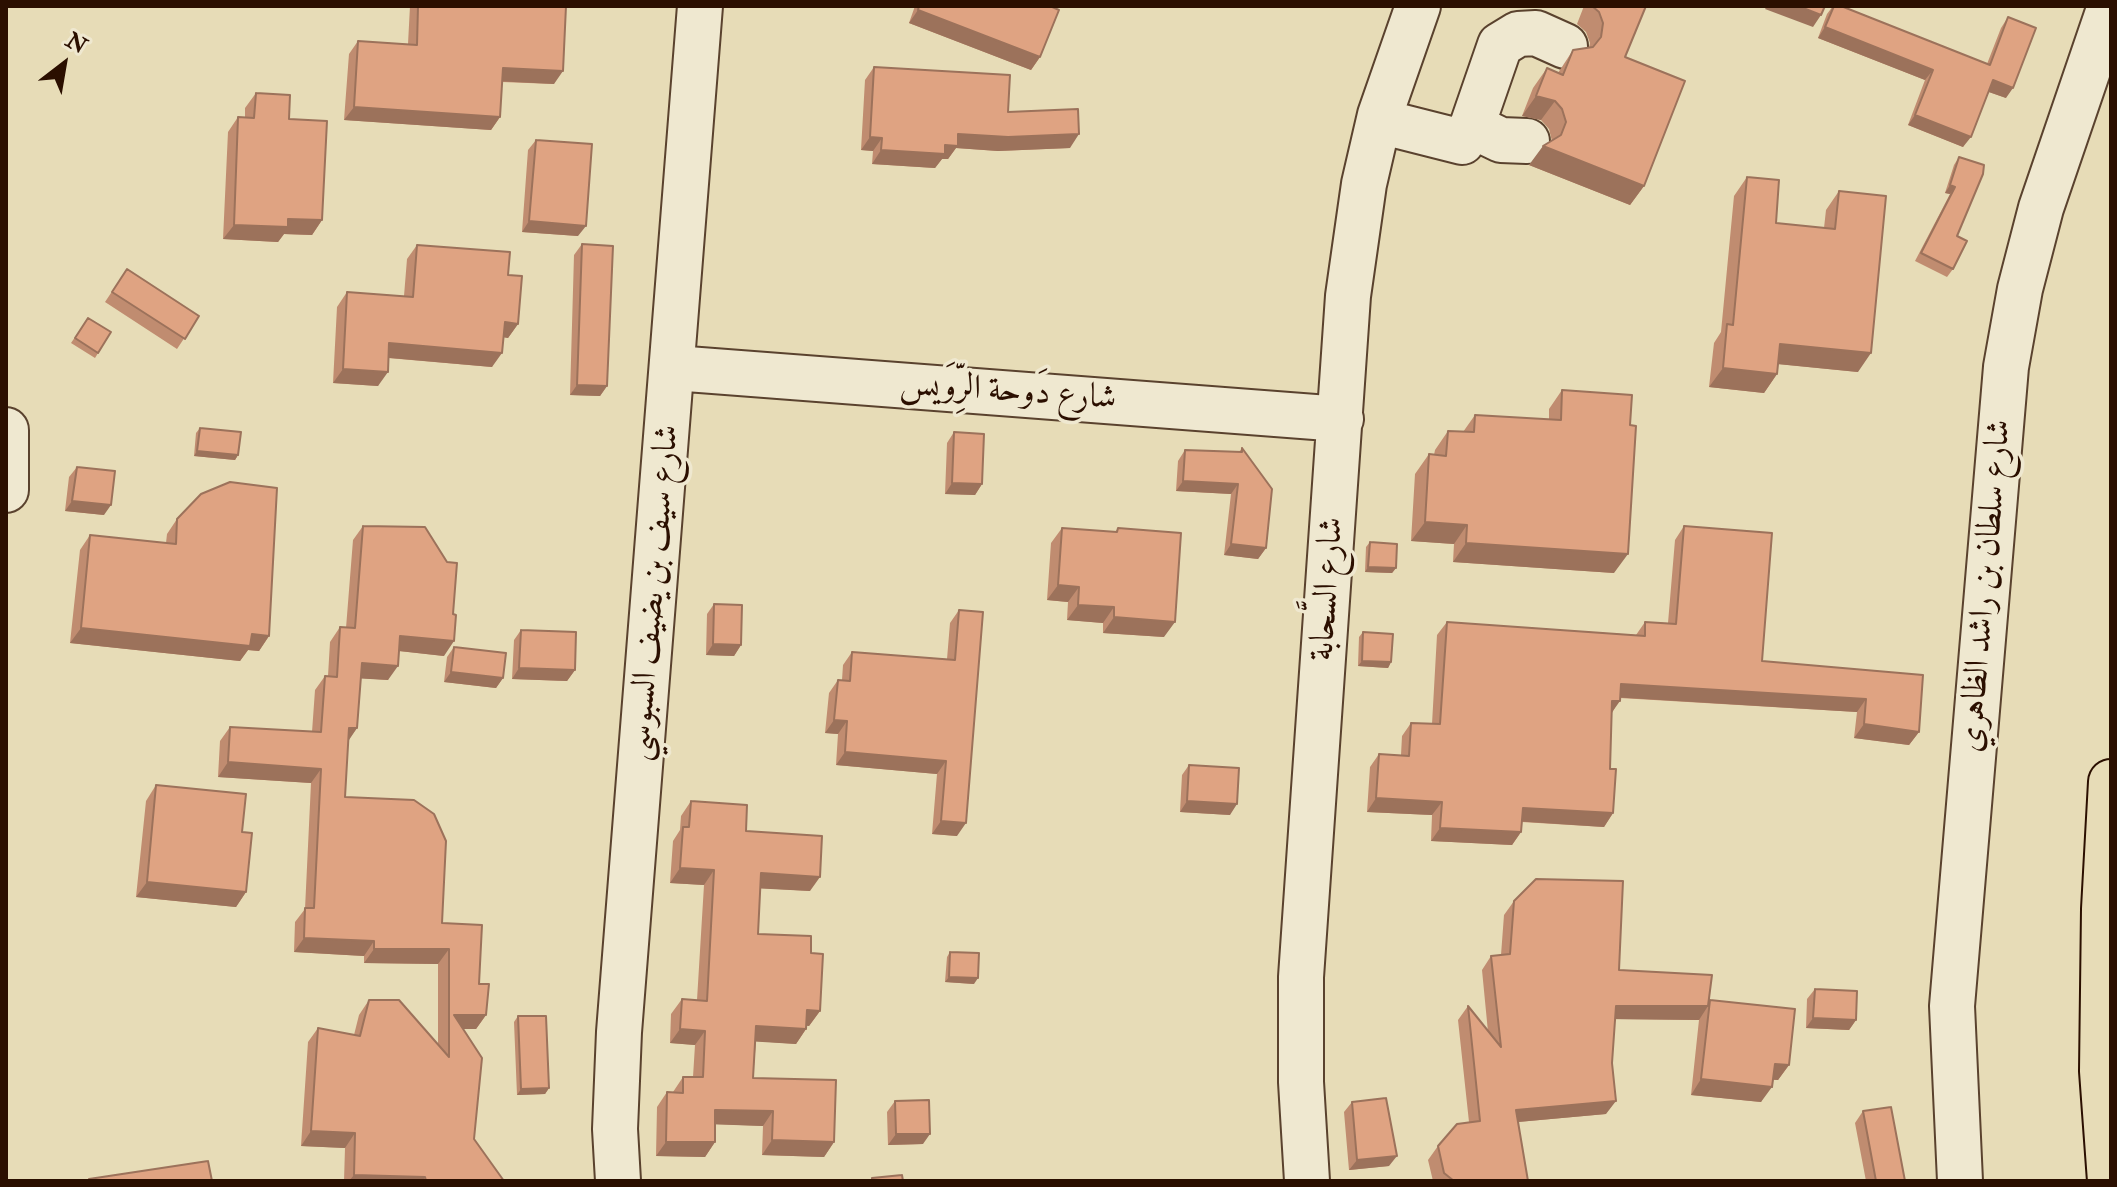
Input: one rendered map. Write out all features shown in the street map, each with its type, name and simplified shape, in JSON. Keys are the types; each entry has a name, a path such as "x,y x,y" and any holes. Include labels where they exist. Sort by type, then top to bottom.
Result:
{"main road":[{"path":"2110,1181 2102,1071 2104,909 2111,782"}],"street":[{"name":"شارع سيف بن يضيف السبوسي","path":"618,1181 615,1129 619,1032 674,368 700,6"},
{"name":"شارع السَّحابة","path":"1307,1181 1301,1082 1301,977 1355,236 1379,121 1418,6"},
{"name":"شارع سلطان بن راشد الظاهري","path":"1960,1181 1952,1006 2006,367 2020,289 2041,208 2110,6"},
{"path":"1379,121 1462,142 1472,126 1500,45 1518,34 1536,33 1565,46"},
{"path":"1472,126 1501,140 1527,141"},
{"name":"شارع دَوحة الرِّوَيس","path":"674,368 1341,419"},
{"path":"6,430 6,490"}],"building":[{"path":"418,6 566,6 563,71 503,68 500,117 354,107 358,41 417,45"},
{"path":"919,6 1050,6 1059,10 1040,57 918,10"},
{"path":"1592,6 1646,6 1625,57 1685,81 1644,186 1543,146 1561,135 1566,122 1562,109 1555,101 1536,96 1547,68 1563,75 1573,50 1593,47 1601,37 1603,23 1599,12"},
{"path":"1798,6 1825,6 1821,15"},
{"path":"1834,6 1841,6 1990,65 2008,17 2036,28 2013,88 1993,80 1971,137 1915,115 1933,70 1825,27"},
{"path":"874,67 1010,75 1008,112 1078,109 1079,134 1008,137 958,134 958,146 945,145 945,154 881,150 882,138 870,137"},
{"path":"256,93 290,95 289,119 327,121 322,220 288,219 288,227 234,225 238,117 254,118"},
{"path":"536,140 592,144 586,226 529,221"},
{"path":"1959,157 1984,165 1957,236 1967,241 1953,269 1921,253 1955,187 1950,185"},
{"path":"1747,177 1779,180 1776,223 1835,229 1839,191 1886,196 1871,353 1780,344 1777,374 1723,368 1727,324 1733,325"},
{"path":"582,244 613,246 607,386 577,385"},
{"path":"417,245 510,252 508,275 522,276 518,324 505,322 502,353 389,343 388,372 343,369 347,292 413,297"},
{"path":"127,269 199,316 185,339 112,292"},
{"path":"88,318 111,332 98,353 75,338"},
{"path":"1562,390 1632,395 1630,425 1636,426 1628,554 1466,543 1467,525 1425,522 1429,454 1446,456 1448,431 1474,432 1475,415 1561,420"},
{"path":"200,428 241,432 238,455 197,451"},
{"path":"954,432 984,434 982,484 952,483"},
{"path":"1242,448 1272,489 1266,548 1231,544 1238,484 1183,481 1185,450 1242,452"},
{"path":"77,467 115,471 111,505 72,501"},
{"path":"230,482 277,488 269,636 252,634 250,646 81,628 90,535 176,544 177,519 201,494"},
{"path":"363,526 425,527 447,562 457,563 454,641 400,636 398,666 362,663 357,728 349,728 345,797 414,800 434,814 446,841 442,923 482,925 479,984 489,984 486,1015 454,1015 482,1058 474,1139 504,1181 426,1181 425,1177 354,1175 355,1133 311,1131 318,1028 360,1036 369,1000 399,1000 449,1057 449,949 374,949 374,941 304,938 305,908 314,908 321,769 228,762 230,727 321,732 325,676 337,677 340,627 355,628"},
{"path":"1684,526 1772,533 1762,661 1923,675 1919,732 1864,724 1866,699 1621,684 1620,701 1612,701 1610,769 1616,769 1613,813 1523,808 1521,832 1440,828 1442,802 1376,798 1379,754 1409,756 1411,723 1440,724 1447,622 1645,636 1645,622 1676,624"},
{"path":"1062,528 1181,533 1175,622 1114,617 1114,607 1078,605 1079,587 1058,585"},
{"path":"1370,542 1397,544 1396,568 1368,567"},
{"path":"714,604 742,605 741,645 713,644"},
{"path":"959,610 983,612 966,823 941,821 946,761 845,752 847,721 834,720 838,680 850,681 852,652 955,660"},
{"path":"521,630 576,632 575,670 519,668"},
{"path":"1363,632 1393,634 1391,662 1362,661"},
{"path":"454,647 506,653 503,678 451,672"},
{"path":"1189,765 1239,768 1237,804 1187,801"},
{"path":"156,785 246,794 242,832 252,833 246,892 147,882"},
{"path":"691,801 747,805 746,831 822,836 820,877 761,873 758,934 811,936 811,953 823,954 820,1011 807,1010 806,1029 756,1026 753,1078 836,1080 834,1142 772,1140 773,1111 715,1110 715,1142 666,1142 667,1092 683,1093 683,1077 703,1077 705,1031 680,1029 682,999 707,1001 714,870 680,868 683,827 689,827"},
{"path":"1536,879 1623,881 1619,970 1712,975 1708,1006 1616,1006 1612,1063 1616,1101 1516,1110 1528,1181 1454,1181 1444,1173 1438,1146 1457,1124 1480,1121 1468,1006 1501,1047 1491,956 1510,954 1514,901"},
{"path":"950,952 979,953 978,978 949,977"},
{"path":"1815,989 1857,991 1856,1020 1813,1018"},
{"path":"1710,1000 1795,1009 1789,1065 1775,1064 1772,1087 1701,1079"},
{"path":"518,1016 546,1016 549,1088 521,1089"},
{"path":"1386,1098 1397,1156 1357,1160 1352,1102"},
{"path":"929,1100 930,1134 896,1134 895,1101"},
{"path":"1891,1107 1905,1181 1876,1181 1863,1111"},
{"path":"208,1161 212,1181 89,1181 89,1179"},
{"path":"902,1175 903,1181 872,1181 872,1178"}]}
